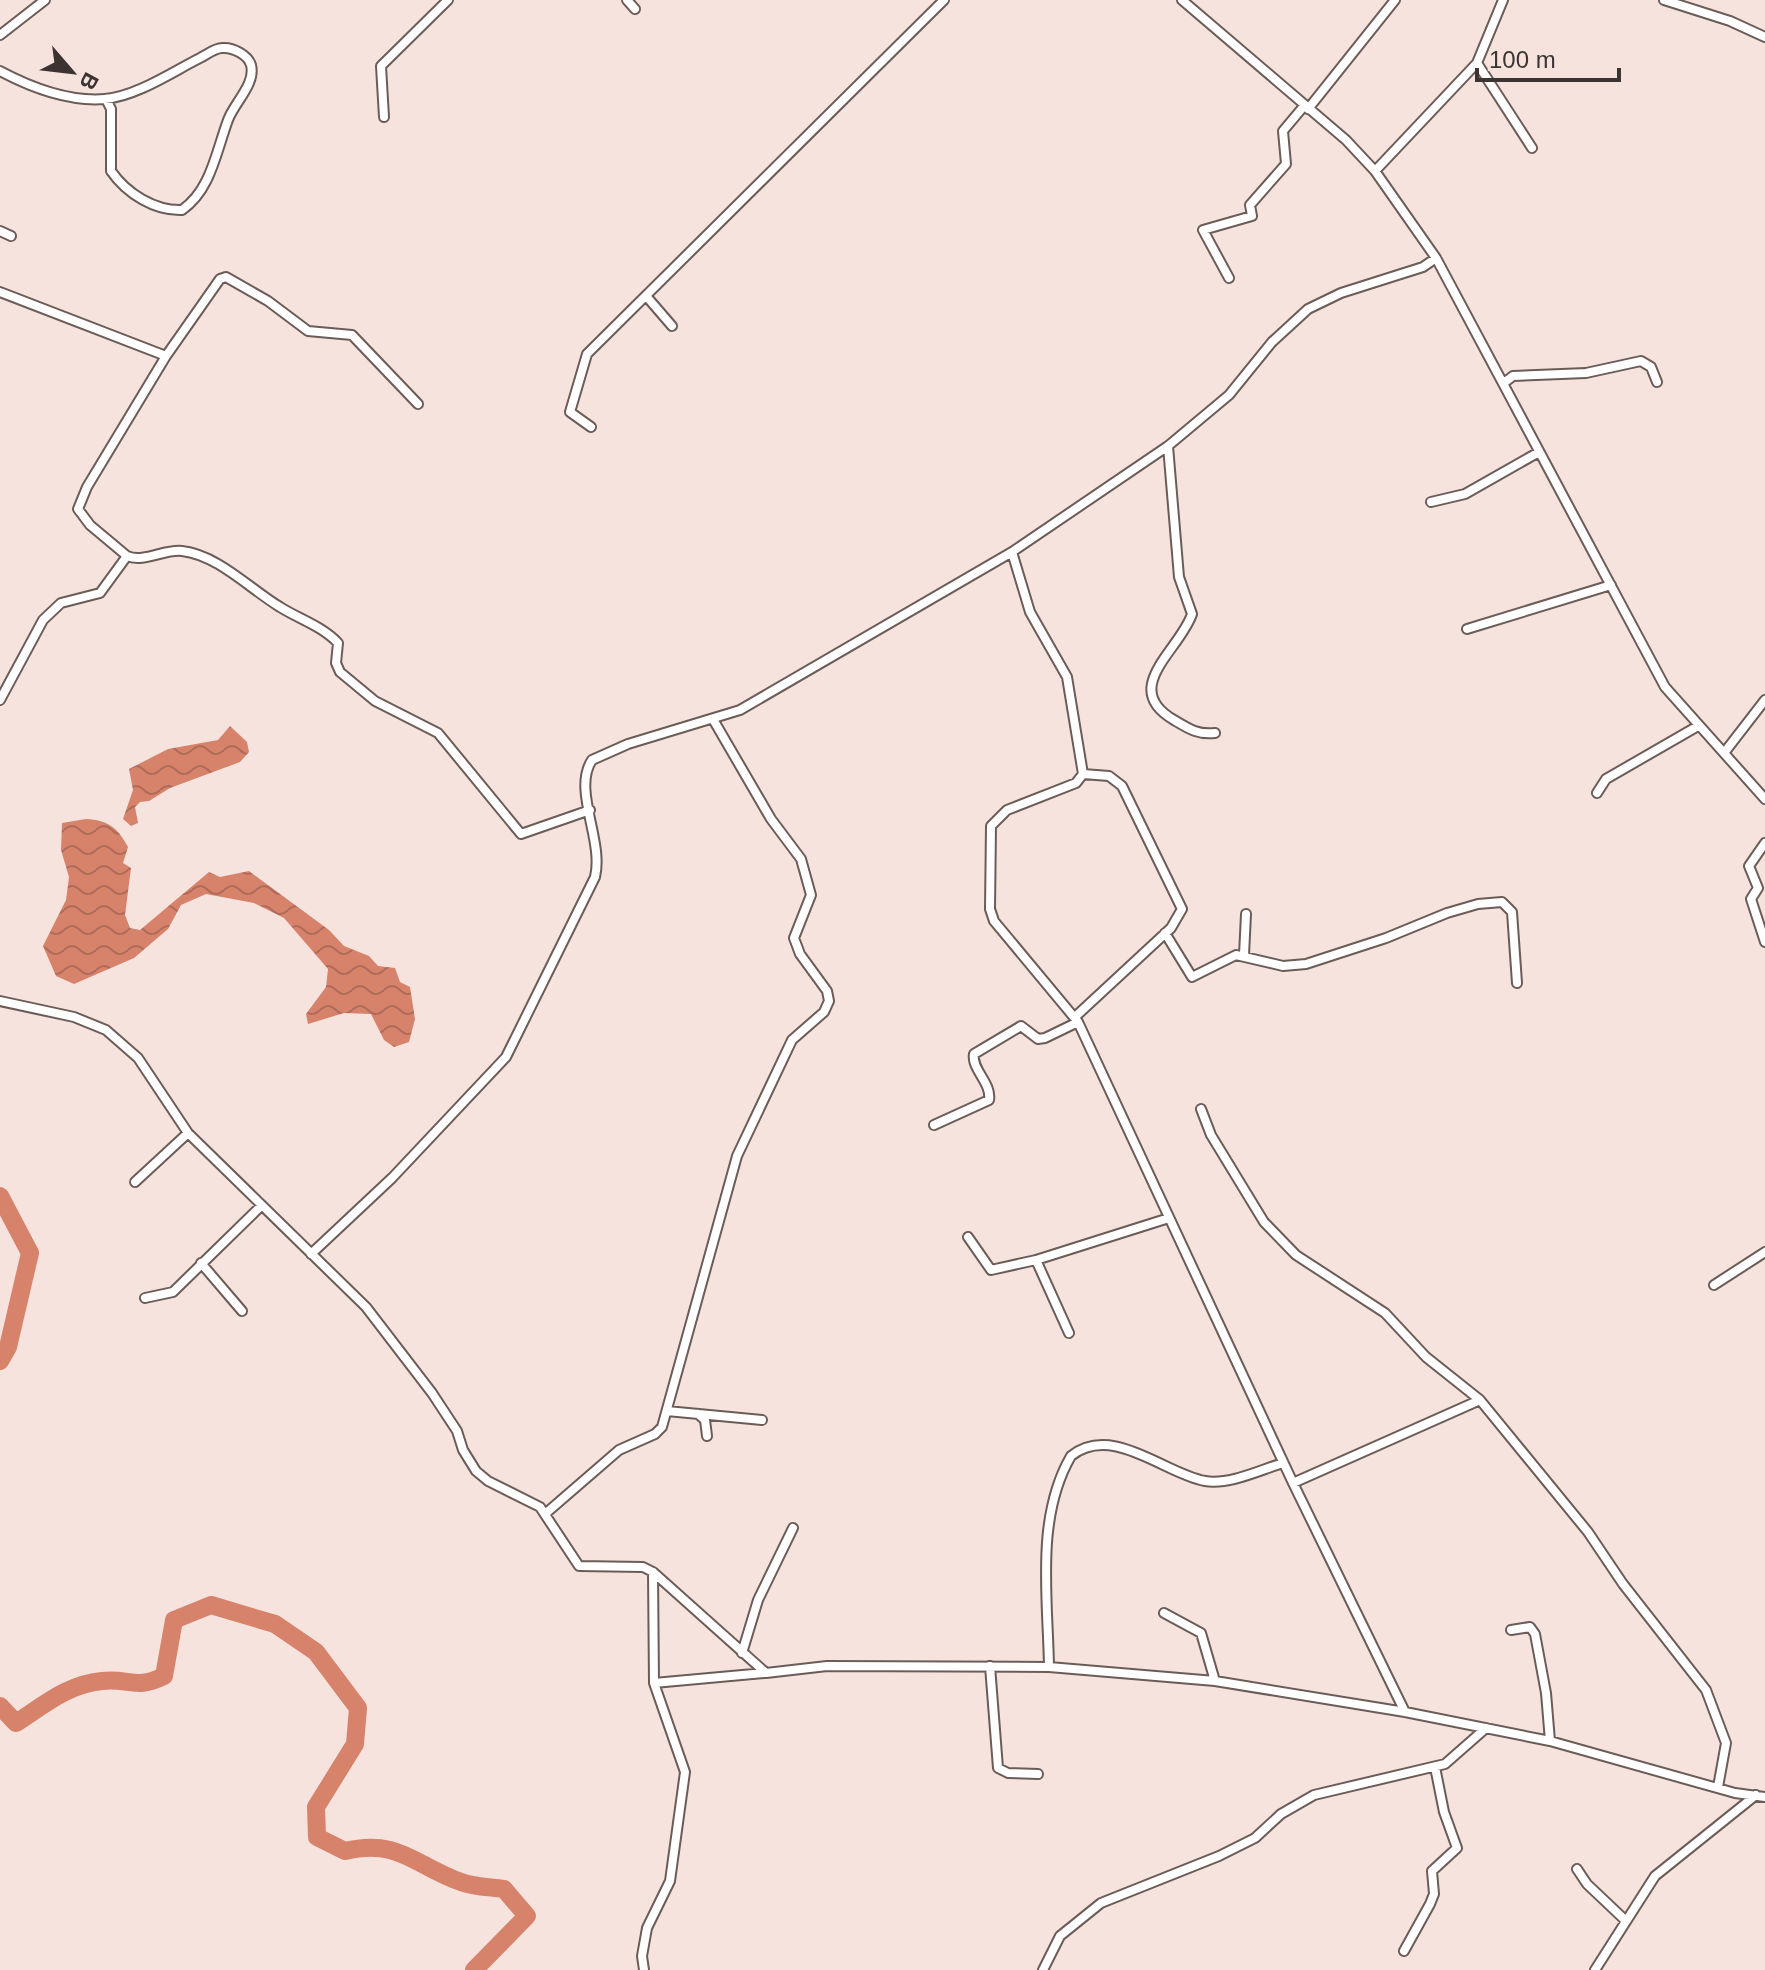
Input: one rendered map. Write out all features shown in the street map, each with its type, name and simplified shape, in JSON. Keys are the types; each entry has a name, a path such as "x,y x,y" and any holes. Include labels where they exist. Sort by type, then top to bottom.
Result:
{"street":[{"path":"0,35 45,0"},
{"path":"384,117 381,66 448,0"},
{"path":"627,0 635,9"},
{"path":"591,427 570,412 587,354 944,0"},
{"path":"1182,0 1346,140 1375,171 1436,258 1505,382 1539,452 1665,687 1765,799"},
{"path":"1229,278 1203,230 1252,216 1250,205 1286,164 1283,131 1395,0"},
{"path":"1375,171 1477,63 1488,43 1503,0"},
{"path":"1664,0 1692,4 1765,37"},
{"path":"0,71 28,86 63,96 106,99 145,85 221,48 237,50 249,59 252,69 250,83 231,112 201,193 182,210 160,208 131,191 111,171 111,109 106,99"},
{"path":"1477,63 1532,148"},
{"path":"0,231 11,236"},
{"path":"311,1254 392,1178 511,1049 595,877 598,855 584,779 592,760 628,744 714,721 740,710 1012,552 1168,446 1229,395 1272,342 1308,309 1341,293 1423,267 1436,258"},
{"path":"418,404 352,335 308,331 268,301 226,277 220,279 166,356 87,487 78,509 90,525 127,556 140,558 166,551 191,553 326,632 338,643 336,663 340,672 375,701 438,733 521,834 590,810"},
{"path":"0,292 166,356"},
{"path":"647,297 672,326"},
{"path":"1505,382 1513,376 1586,373 1641,361 1651,367 1657,382"},
{"path":"1168,446 1179,577 1192,614 1154,675 1154,701 1159,711 1197,733 1215,733"},
{"path":"1431,502 1465,494 1539,452"},
{"path":"1012,552 1030,612 1067,677 1083,774 1076,783 1007,810 991,826 994,921 1076,1020 1283,1463 1405,1712"},
{"path":"0,700 43,620 61,603 100,593 127,556"},
{"path":"1467,629 1611,585"},
{"path":"1724,753 1765,700"},
{"path":"545,1514 619,1450 660,1431 737,1156 792,1040 824,1012 829,1001 827,991 800,954 794,938 811,895 801,859 771,819 714,721"},
{"path":"1597,793 1606,779 1698,726"},
{"path":"934,1125 987,1102 992,1096 973,1061 974,1054 1021,1026 1038,1039 1076,1020 1181,915 1182,905 1126,793 1109,776 1083,774"},
{"path":"1765,843 1749,866 1758,888 1751,899 1765,942"},
{"path":"1165,933 1192,977 1227,959 1244,955 1283,966 1306,964 1386,938 1447,913 1496,902 1506,904 1512,912 1517,983"},
{"path":"1244,955 1247,949 1243,926 1246,914"},
{"path":"0,1001 74,1017 106,1030 138,1058 188,1133 366,1307 457,1431 463,1450 476,1471 540,1507 579,1566 643,1567 653,1572 766,1673"},
{"path":"1201,1109 1211,1135 1264,1222 1296,1255 1385,1313 1426,1357 1480,1400 1588,1532 1623,1584 1706,1690 1726,1743 1718,1787"},
{"path":"135,1182 188,1133"},
{"path":"145,1298 173,1292 261,1206"},
{"path":"968,1237 991,1270 1036,1260 1169,1218"},
{"path":"1714,1285 1765,1252"},
{"path":"1036,1260 1069,1333"},
{"path":"201,1263 242,1311"},
{"path":"1293,1483 1480,1400"},
{"path":"667,1411 762,1420"},
{"path":"698,1414 705,1420 707,1436"},
{"path":"1049,1667 1047,1535 1054,1499 1071,1456 1090,1447 1136,1451 1208,1482 1283,1463"},
{"path":"742,1653 758,1600 793,1528"},
{"path":"644,1970 642,1956 647,1928 670,1881 685,1772 654,1683 653,1572"},
{"path":"1164,1613 1201,1633 1215,1681"},
{"path":"1511,1630 1530,1627 1535,1634 1546,1693 1550,1741"},
{"path":"654,1683 827,1666 1049,1667 1215,1681 1405,1712 1550,1741 1760,1796"},
{"path":"990,1666 998,1768 1008,1773 1038,1774"},
{"path":"1043,1970 1060,1936 1101,1903 1243,1844 1281,1814 1314,1795 1445,1764 1486,1728"},
{"path":"1404,1951 1434,1894 1432,1871 1457,1848 1444,1812 1435,1767"},
{"path":"1595,1970 1655,1876 1760,1796"},
{"path":"1577,1869 1587,1884 1625,1920"}],"water":[{"path":"230,726 247,742 249,752 240,762 170,788 149,801 140,802 135,807 138,823 131,826 123,819 133,790 129,769 168,749 218,740"},
{"path":"86,819 112,826 128,847 123,863 131,868 125,915 130,928 140,930 209,872 220,877 249,871 329,930 344,946 369,956 378,966 395,968 400,982 410,987 415,1019 409,1042 394,1047 384,1040 371,1014 344,1013 308,1024 306,1014 326,987 328,969 284,918 254,903 206,894 181,905 168,929 134,958 74,984 56,976 43,946 66,900 69,877 61,850 62,823"}],"waterway":[{"path":"0,1196 30,1253 8,1347 0,1361"},
{"path":"0,1706 16,1723 78,1686 112,1680 139,1683 164,1676 174,1620 211,1605 275,1624 316,1652 358,1708 355,1744 316,1807 317,1837 345,1851 364,1848 393,1851 461,1882 504,1889 527,1916 474,1970"}]}
